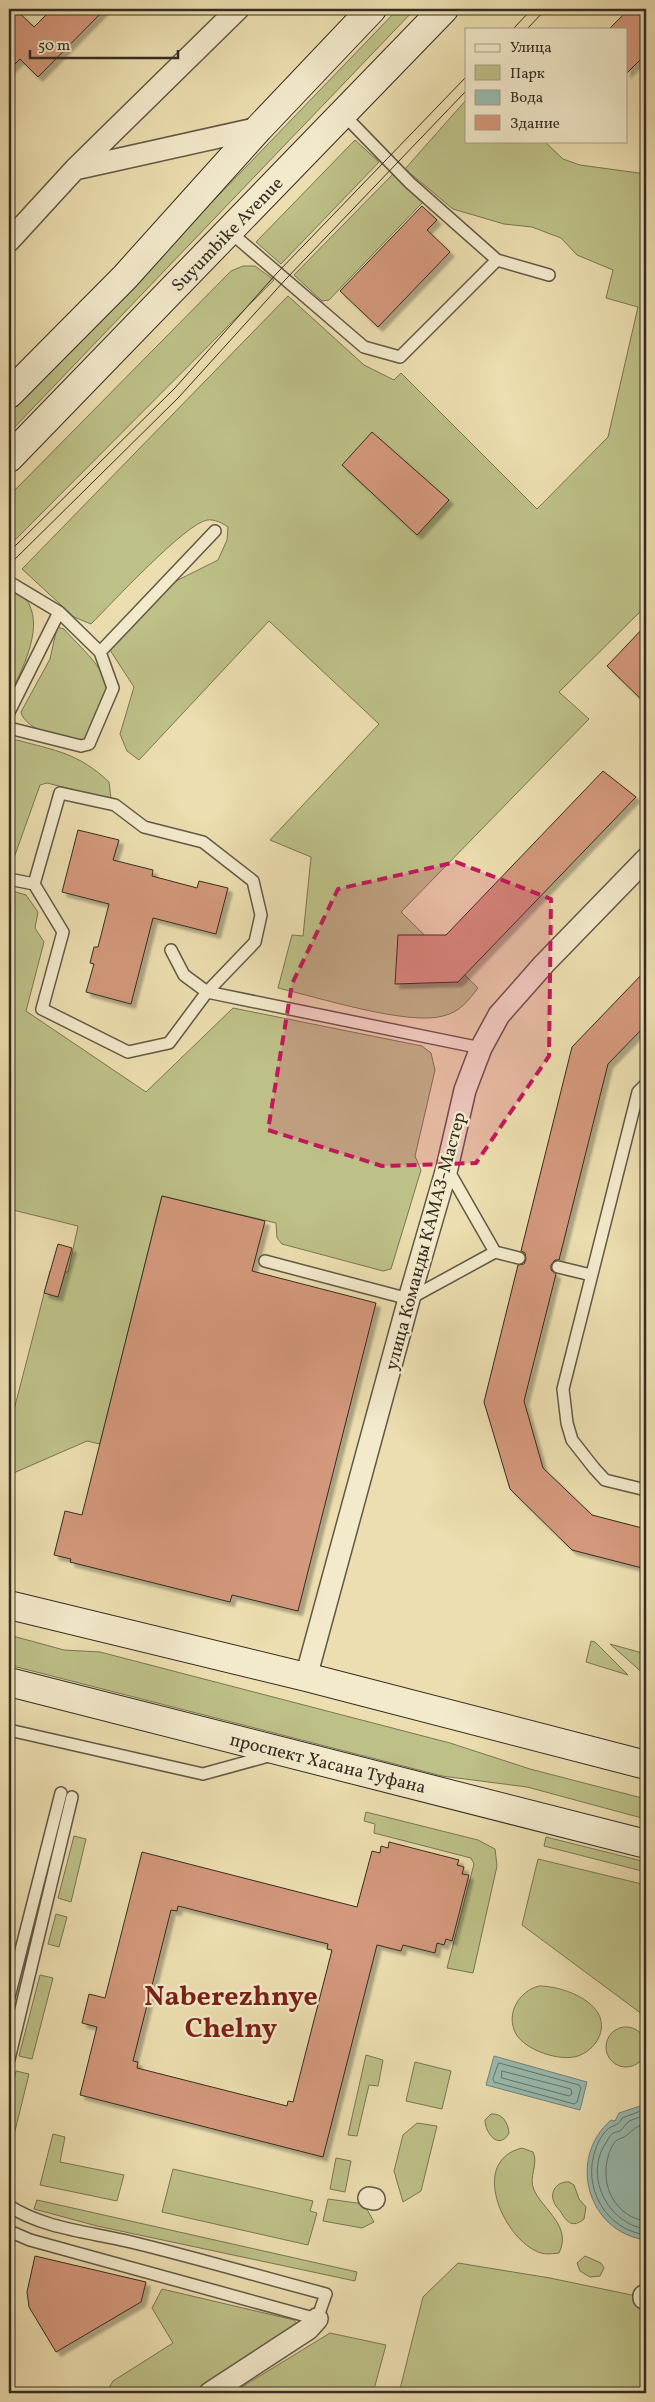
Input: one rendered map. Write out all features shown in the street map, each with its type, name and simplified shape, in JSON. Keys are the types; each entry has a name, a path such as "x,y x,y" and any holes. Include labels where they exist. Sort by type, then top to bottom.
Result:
{"main road":[{"path":"9,394 126,277 355,19 372,9"},
{"name":"Suyumbike Avenue","path":"9,458 444,9"},
{"path":"9,1606 306,1677 634,1762 646,1773"},
{"name":"проспект Хасана Туфана","path":"9,1682 646,1844"},
{"path":"605,1834 646,1828"}],"street":[{"path":"9,241 75,169 238,9"},
{"path":"75,169 259,128"},
{"name":"улица Команды КАМАЗ-Мастер","path":"306,1677 409,1299 447,1168 465,1090 481,1048 499,1014 544,964 646,859"},
{"path":"210,2393 308,2329 317,2319"}],"lane":[{"path":"343,114 410,183 497,260 549,275"},
{"path":"230,232 364,347 400,357 497,260"},
{"path":"100,652 215,531"},
{"path":"9,582 59,612 100,652 113,688 89,744 82,746 9,728"},
{"path":"9,712 59,612"},
{"path":"9,879 34,884 64,932 42,1010 128,1052 170,1044 207,992 255,942 262,916 253,881 203,842 144,827 115,805 60,793 34,884"},
{"path":"171,950 184,975 207,992 481,1048"},
{"path":"646,1084 638,1092 564,1377 563,1389 567,1423 572,1440 605,1480 646,1490"},
{"path":"447,1168 495,1252"},
{"path":"265,1261 409,1299 495,1252 519,1258"},
{"path":"558,1267 591,1275"},
{"path":"9,1730 204,1774 285,1752"},
{"path":"9,1996 61,1793"},
{"path":"9,2059 72,1797"},
{"path":"9,2206 24,2216 50,2225 132,2242 326,2294 317,2319 30,2240 9,2231"}],"highlighted area":[{"path":"456,862 551,899 549,1056 476,1163 382,1166 268,1130 292,984 338,889"}],"green space":[{"path":"398,9 415,9 9,433 9,413"},
{"path":"465,101 465,142 545,142 563,159 580,165 646,174 646,606 559,692 589,719 401,912 478,988 454,1012 443,1016 427,1018 386,1014 278,988 292,935 303,936 311,857 270,840 379,724 269,621 139,760 127,751 120,734 134,687 108,647 176,581 218,560 227,540 228,527 218,522 207,520 182,535 91,624 74,617 22,569 288,296 364,365 394,380 401,373 537,509 608,437 638,307 606,298 613,270 577,255 561,238 532,227 504,224 453,209 405,169"},
{"path":"355,140 379,162 281,264 256,242"},
{"path":"393,174 423,202 329,300 322,301 294,275"},
{"path":"243,266 255,266 274,280 9,546 9,496 231,271"},
{"path":"9,585 29,604 33,615 33,626 29,651 9,696"},
{"path":"57,627 64,629 93,660 107,687 106,702 86,740 59,737 39,730 24,719 21,712 50,659"},
{"path":"17,740 56,750 87,765 109,782 111,799 47,783 40,785 15,855 9,865 9,742"},
{"path":"9,890 26,895 38,912 35,928 44,942 26,1011 146,1092 233,1008 422,1046 431,1053 435,1070 415,1156 421,1170 391,1269 383,1271 282,1244 277,1238 276,1223 162,1196 100,1444 87,1441 9,1475 9,1429 50,1271 68,1272 78,1226 9,1209"},
{"path":"9,1635 64,1650 100,1652 450,1743 530,1769 646,1799 646,1816 642,1818 527,1787 442,1776 9,1665"},
{"path":"591,1641 595,1642 628,1675 586,1662"},
{"path":"610,1644 646,1654 645,1675"},
{"path":"366,1812 478,1840 495,1849 497,1866 473,1973 447,1968 474,1864 471,1858 374,1833 375,1824 364,1821"},
{"path":"74,1836 86,1839 71,1902 58,1898"},
{"path":"546,1837 646,1862 646,1872 544,1846"},
{"path":"538,1859 646,1885 646,2017 522,1925"},
{"path":"56,1914 67,1917 59,1947 48,1944"},
{"path":"40,1975 53,1978 32,2059 19,2056"},
{"path":"539,1986 574,1994 594,2007 600,2016 601,2027 598,2039 590,2049 578,2056 553,2056 535,2050 516,2034 512,2019 516,2004 525,1993"},
{"path":"626,2027 640,2033 646,2047 640,2061 626,2067 612,2061 606,2047 612,2033"},
{"path":"366,2055 383,2060 378,2086 369,2085 357,2136 348,2135"},
{"path":"415,2062 451,2071 442,2109 406,2101"},
{"path":"16,2071 29,2074 13,2139 9,2138 9,2099"},
{"path":"491,2114 502,2117 507,2126 509,2133 501,2140 493,2138 487,2130 485,2120"},
{"path":"417,2123 437,2126 421,2191 403,2202 394,2171 403,2135"},
{"path":"53,2134 65,2137 60,2162 124,2175 117,2201 40,2185"},
{"path":"522,2148 533,2152 535,2157 532,2185 538,2198 559,2227 562,2243 559,2253 541,2253 524,2243 512,2230 503,2215 497,2199 494,2182 497,2167 506,2156"},
{"path":"336,2158 351,2161 345,2192 330,2189"},
{"path":"173,2169 313,2201 310,2211 317,2213 308,2245 162,2212"},
{"path":"569,2182 574,2185 579,2199 586,2207 584,2219 573,2224 566,2219 555,2205 553,2198 554,2191 558,2185"},
{"path":"328,2199 364,2204 374,2222 362,2228 323,2221"},
{"path":"37,2200 357,2272 355,2281 97,2226 34,2209"},
{"path":"585,2256 601,2263 604,2268 600,2276 590,2277 580,2271 577,2263"},
{"path":"458,2263 550,2278 646,2298 646,2393 399,2393 423,2297"},
{"path":"162,2289 294,2320 298,2325 296,2334 199,2393 106,2393 113,2381 173,2343 152,2308"},
{"path":"330,2333 386,2345 373,2393 232,2393"}],"water":[{"path":"494,2056 587,2082 580,2110 486,2085"},
{"path":"646,2104 646,2240 626,2234 609,2223 597,2209 590,2191 587,2173 590,2154 597,2136 611,2120 615,2121 619,2113"}],"building":[{"path":"9,9 15,9 34,27 52,9 105,9 38,77 20,59 9,70"},
{"path":"629,9 646,9 646,54 628,72 628,28 610,28"},
{"path":"422,206 437,220 427,230 450,252 378,327 340,291"},
{"path":"372,432 449,500 417,535 342,465"},
{"path":"646,625 646,704 607,666"},
{"path":"603,771 636,797 458,982 395,984 398,935 446,935"},
{"path":"78,830 119,840 113,860 153,870 152,876 197,888 199,881 228,888 216,934 153,918 131,1004 86,992 94,964 90,963 94,947 98,947 109,904 62,892"},
{"path":"646,970 646,1025 608,1064 559,1260 555,1260 551,1265 551,1270 556,1274 524,1401 543,1468 592,1515 646,1529 646,1569 572,1550 510,1489 484,1402 518,1265 524,1264 526,1259 525,1253 521,1251 572,1047"},
{"path":"162,1196 265,1221 252,1271 376,1303 298,1611 232,1595 230,1602 70,1562 71,1559 54,1555 65,1511 82,1515"},
{"path":"58,1244 72,1248 58,1297 44,1293"},
{"path":"389,1842 459,1860 457,1865 464,1867 462,1874 469,1875 452,1941 446,1939 444,1945 437,1943 435,1953 403,1945 401,1951 377,1945 323,2157 80,2095 97,2027 82,2023 89,1994 105,1998 142,1852 357,1907 372,1851 380,1853 381,1846 388,1848","holes":["178,1906 328,1944 327,1949 332,1950 293,2102 288,2101 287,2106 137,2068 138,2062 133,2061 171,1910 177,1911"]},
{"path":"35,2256 146,2282 141,2302 56,2352 29,2307 27,2292"}],"tram line":[{"path":"514,28 532,9"},
{"path":"528,28 546,9"},
{"path":"9,552 175,388 277,273 465,78"},
{"path":"9,565 179,397 285,280 465,92"}],"district":[{"name":"Naberezhnye Chelny","path":"231,2011"}]}
